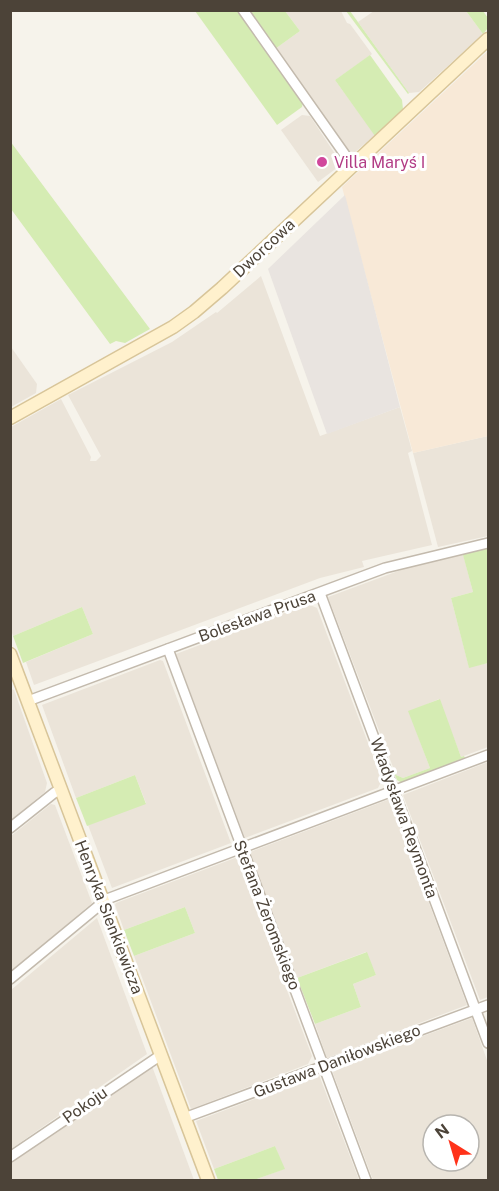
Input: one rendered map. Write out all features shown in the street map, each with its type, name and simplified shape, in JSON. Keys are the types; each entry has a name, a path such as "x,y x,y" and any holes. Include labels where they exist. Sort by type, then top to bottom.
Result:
{"street":[{"path":"243,10 353,166"},
{"name":"Dworcowa","path":"10,418 184,319 222,288 489,39"},
{"name":"Bolesława Prusa","path":"28,701 404,562 489,543"},
{"name":"Władysława Reymonta","path":"320,593 489,1043"},
{"name":"Stefana Żeromskiego","path":"168,649 366,1180"},
{"name":"Henryka Sienkiewicza","path":"10,654 14,674 28,701 208,1180"},
{"path":"10,979 112,896 489,755"},
{"path":"10,828 61,789"},
{"name":"Gustawa Daniłowskiego","path":"184,1118 489,1005"},
{"name":"Pokoju","path":"10,1157 161,1055"}],"shaded area":[{"path":"285,11 341,11 347,23 372,54 335,80 375,135 355,152 348,151 275,49 300,31"},
{"path":"374,11 466,11 483,34 419,92 409,93 358,22"},
{"path":"488,51 488,436 413,453 342,187"},
{"path":"302,115 310,116 339,160 338,167 318,182 281,130"},
{"path":"345,195 400,407 327,434 268,269"},
{"path":"261,276 320,436 400,407 412,451 408,453 432,545 362,561 364,567 320,578 34,685 26,662 93,634 82,607 13,636 11,630 11,427 61,399 91,457 90,461 96,461 101,456 68,395 172,342 217,313"},
{"path":"11,347 37,384 36,393 11,407"},
{"path":"488,436 488,536 438,547 413,453"},
{"path":"463,554 473,592 451,598 469,667 488,663 488,747 461,757 439,699 409,712 430,768 403,778 396,775 328,597 409,567"},
{"path":"308,604 317,608 382,780 378,788 245,838 176,654"},
{"path":"160,660 163,661 231,843 112,888 88,825 146,803 135,775 76,798 42,705"},
{"path":"11,689 14,690 47,783 45,792 11,820"},
{"path":"488,762 488,997 480,1000 403,795"},
{"path":"390,799 467,1005 327,1058 315,1024 361,1007 353,984 376,975 366,952 297,978 250,852"},
{"path":"51,804 55,805 92,903 11,972 11,836"},
{"path":"235,858 312,1056 308,1064 191,1109 134,956 195,933 185,907 124,930 115,905"},
{"path":"97,918 147,1054 11,1149 11,990"},
{"path":"472,1018 488,1063 488,1180 373,1180 333,1073 334,1069"},
{"path":"152,1066 194,1180 11,1180 11,1163"},
{"path":"319,1075 359,1180 254,1180 284,1169 275,1146 214,1169 196,1121"}],"green space":[{"path":"195,11 238,11 303,102 302,107 277,125"},
{"path":"245,11 285,11 300,31 275,49"},
{"path":"346,11 350,11 408,94"},
{"path":"466,11 483,11 488,18 488,28 483,34"},
{"path":"370,55 402,100 403,109 375,136 335,80"},
{"path":"10,141 150,329 125,343 116,341 110,344 11,209"},
{"path":"488,547 488,663 469,668 451,598 473,592 463,555 450,556"},
{"path":"82,607 93,634 23,663 13,636"},
{"path":"440,699 461,757 464,756 466,760 402,783 397,780 390,764 396,775 403,778 430,768 408,711"},
{"path":"135,775 146,804 87,826 76,798"},
{"path":"185,907 195,933 134,956 124,930"},
{"path":"367,952 376,975 353,984 361,1007 315,1024 297,978"},
{"path":"275,1146 285,1169 254,1180 218,1180 214,1169"}],"place":[{"name":"Villa Maryś I","path":"322,162"}]}
